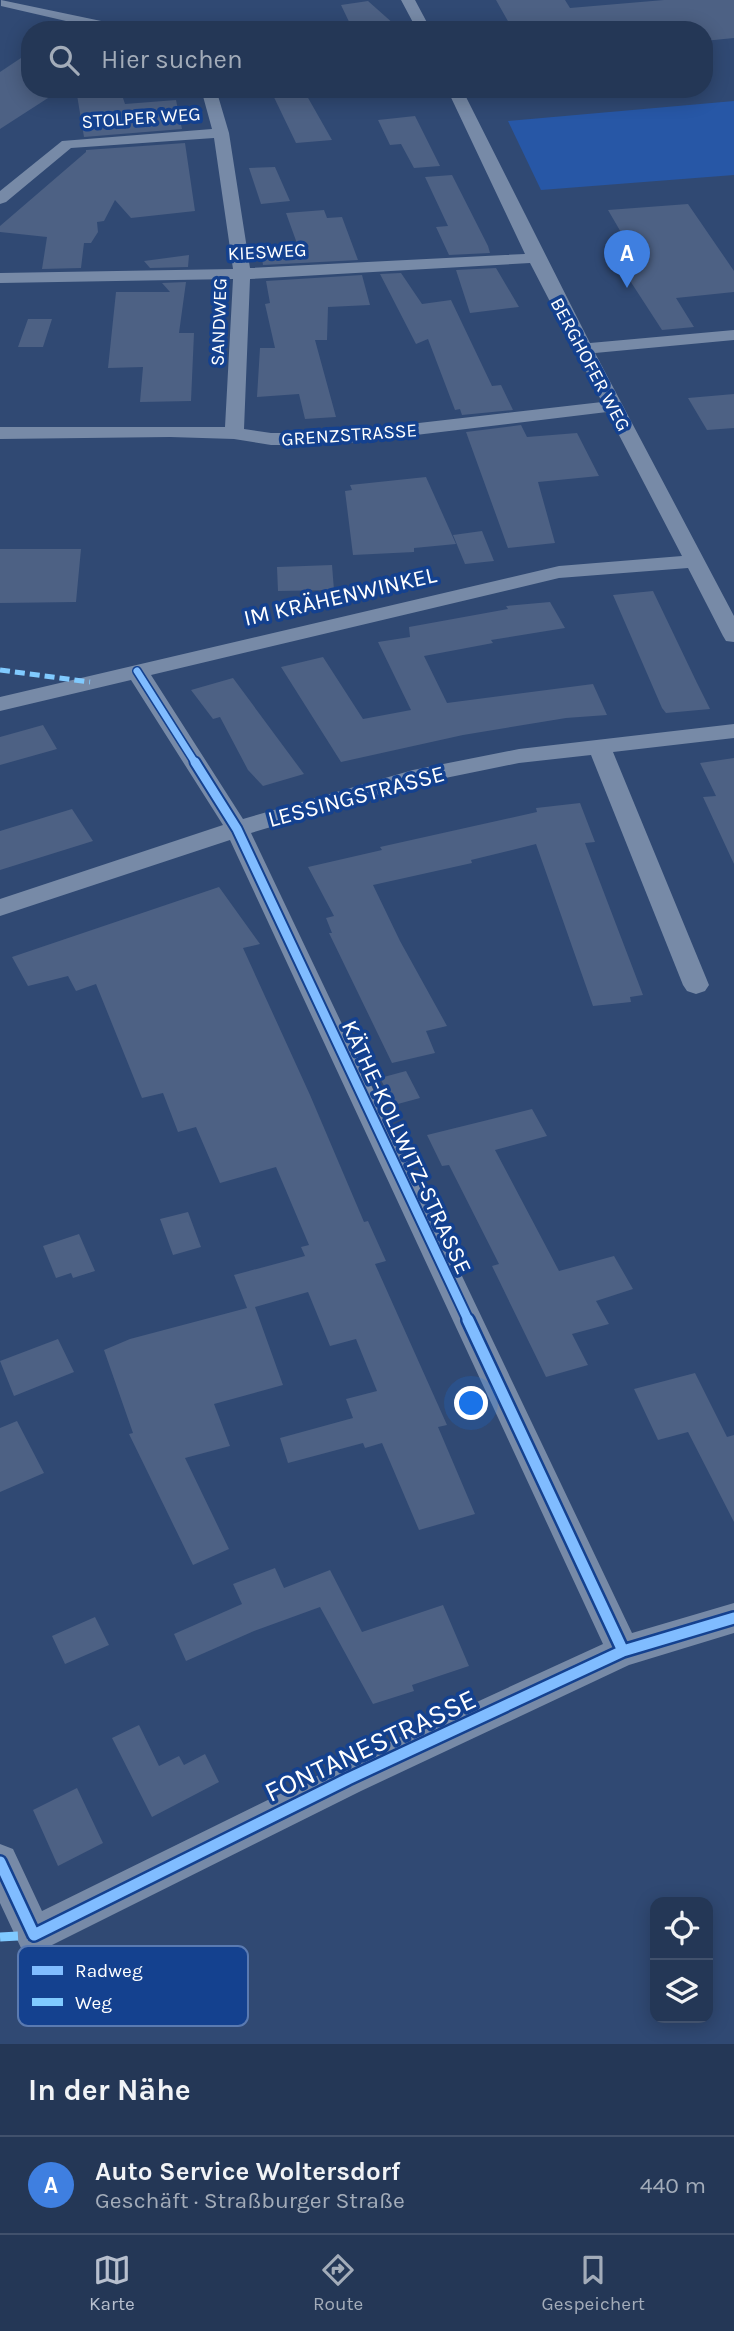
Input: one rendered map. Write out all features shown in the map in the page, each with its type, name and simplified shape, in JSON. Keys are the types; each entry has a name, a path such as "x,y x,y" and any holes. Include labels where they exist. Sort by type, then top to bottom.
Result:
{"street":[{"path":"408,0 419,21"},
{"path":"6,2 87,21"},
{"name":"SANDWEG","path":"211,98 221,133 242,274 234,433"},
{"name":"BERGHOFER WEG","path":"458,98 536,258 734,636"},
{"name":"STOLPER WEG","path":"0,199 67,144 221,133"},
{"name":"KIESWEG","path":"0,278 242,274 536,258"},
{"path":"584,349 734,335"},
{"name":"GRENZSTRASSE","path":"0,433 170,431 234,433 271,439 332,439 614,406"},
{"name":"IM KRÄHENWINKEL","path":"0,704 559,572 694,561"},
{"name":"KÄTHE-KOLLWITZ-STRASSE","path":"136,671 237,829 623,1651"},
{"name":"LESSINGSTRASSE","path":"0,908 237,829 413,777 519,756 734,731"},
{"path":"599,747 696,985"},
{"name":"FONTANESTRASSE","path":"0,1861 34,1935 348,1779 623,1651 734,1618"}],"shaded area":[{"path":"734,101 734,175 541,190 508,121"}],"building":[{"path":"496,0 565,0 570,8 664,0 734,0 734,38 713,40 713,21 508,21"},
{"path":"368,1 390,21 349,21 341,5"},
{"path":"21,58 21,98 48,98 0,129 0,72"},
{"path":"78,98 123,98 125,104 176,100 182,129 84,137"},
{"path":"274,98 308,98 332,140 296,143"},
{"path":"415,116 440,166 414,168 401,144 390,145 378,120"},
{"path":"185,143 195,211 131,218 115,200 104,221 97,222 98,232 91,243 84,243 81,268 42,269 47,237 0,232 0,226 86,150"},
{"path":"275,167 290,201 261,204 249,168"},
{"path":"452,175 490,253 449,255 436,227 448,226 425,177"},
{"path":"688,204 734,271 734,292 676,298 694,327 662,330 625,273 637,272 621,247 629,246 608,210"},
{"path":"324,210 327,218 342,217 358,260 263,265 261,251 299,249 286,213"},
{"path":"189,255 188,267 150,268 144,261"},
{"path":"496,268 519,307 470,313 456,270"},
{"path":"401,273 422,304 451,300 492,386 501,385 513,410 462,415 460,409 455,410 428,339 416,344 380,274"},
{"path":"362,275 370,305 328,307 327,340 315,340 336,417 305,419 299,394 257,397 260,348 275,348 265,304 270,303 266,281"},
{"path":"186,282 179,333 194,333 191,401 140,402 143,367 108,368 116,292 170,292 162,283"},
{"path":"28,319 52,319 43,347 18,347"},
{"path":"734,394 734,428 707,430 688,398"},
{"path":"521,425 527,437 577,433 599,476 538,482 555,543 508,548 466,432"},
{"path":"426,477 456,544 414,548 414,552 353,555 345,491 352,490 350,485"},
{"path":"482,531 494,561 465,564 453,535"},
{"path":"0,549 81,549 76,602 0,603"},
{"path":"332,565 334,590 278,591 277,567"},
{"path":"653,591 710,709 666,713 662,708 613,595"},
{"path":"550,602 565,628 491,640 493,643 424,656 447,703 593,684 607,715 566,718 463,735 341,762 281,667 323,657 363,719 411,710 378,642 410,637 409,627 508,609 506,606"},
{"path":"233,678 304,774 263,786 248,770 220,717 213,719 191,690"},
{"path":"43,725 57,749 0,765 0,737"},
{"path":"734,758 734,864 703,797 716,796 700,763"},
{"path":"580,803 595,842 585,843 643,995 630,997 631,1002 593,1006 536,844 471,860 472,863 373,885 400,941 447,1026 426,1031 435,1053 392,1063 329,933 332,933 326,918 334,916 308,867 382,850 380,847 537,812 536,808"},
{"path":"72,809 93,841 0,870 0,831"},
{"path":"219,887 260,944 243,948 364,1222 368,1221 386,1261 375,1264 447,1425 438,1427 475,1514 419,1530 382,1443 365,1448 363,1443 288,1463 280,1438 353,1418 346,1399 377,1391 356,1339 330,1346 308,1292 255,1307 283,1385 214,1404 230,1446 185,1458 229,1549 193,1565 129,1434 133,1433 104,1350 130,1339 247,1308 234,1275 305,1256 301,1247 309,1245 276,1167 220,1183 196,1127 178,1132 163,1093 142,1098 96,984 76,991 68,976 28,986 12,957"},
{"path":"406,1071 420,1098 394,1105 380,1078"},
{"path":"532,1109 547,1136 495,1150 559,1271 614,1256 633,1289 596,1301 609,1324 572,1334 588,1365 546,1377 492,1266 499,1264 449,1165 442,1166 427,1135"},
{"path":"188,1212 201,1247 173,1255 160,1219"},
{"path":"79,1234 95,1271 73,1278 71,1273 56,1278 43,1246"},
{"path":"58,1339 74,1372 14,1396 0,1361"},
{"path":"695,1373 727,1437 734,1435 734,1522 688,1432 658,1440 634,1389"},
{"path":"17,1421 44,1473 0,1492 0,1428"},
{"path":"275,1568 284,1588 330,1570 362,1632 443,1605 469,1666 412,1685 414,1691 373,1704 320,1607 254,1631 186,1661 174,1634 242,1604 233,1584"},
{"path":"95,1617 109,1645 65,1664 52,1636"},
{"path":"139,1725 159,1766 179,1756 184,1765 205,1754 219,1782 152,1817 112,1738"},
{"path":"77,1788 103,1843 58,1866 33,1810"}],"marked path":[{"path":"0,670 90,682"},
{"path":"0,1937 34,1935"}],"cycle path":[{"path":"137,671 237,829 623,1651"},
{"path":"0,1862 34,1935 348,1779 623,1651 734,1618"}],"place":[{"name":"Auto Service Woltersdorf","path":"627,288"}]}
